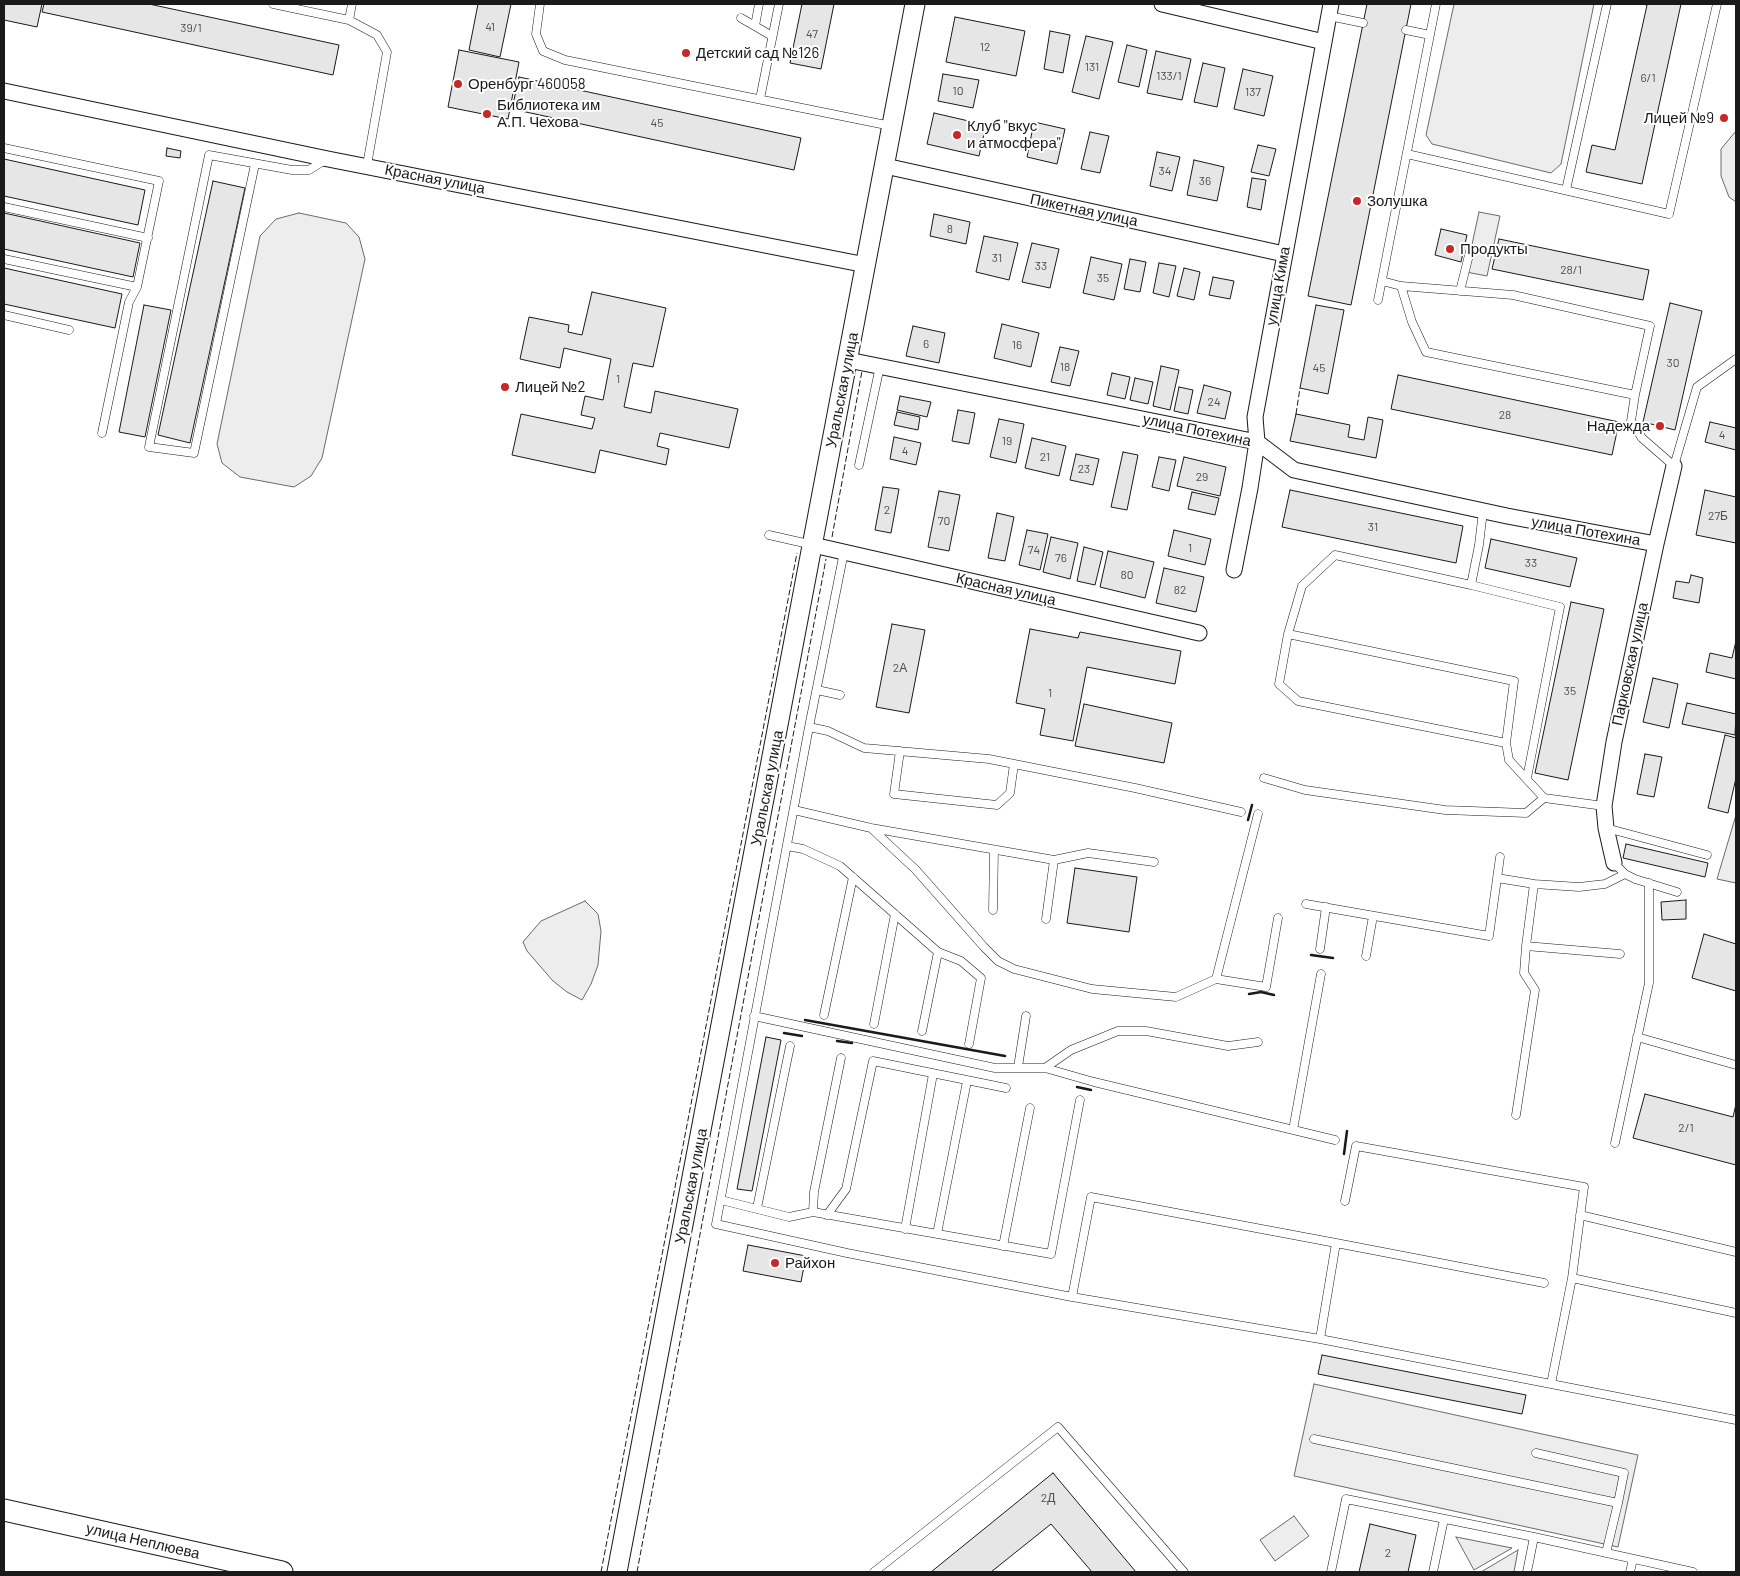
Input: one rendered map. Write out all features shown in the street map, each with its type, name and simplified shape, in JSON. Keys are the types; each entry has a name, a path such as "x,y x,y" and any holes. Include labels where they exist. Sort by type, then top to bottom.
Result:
{"main road":[{"name":"улица Неплюева","path":"4,1510 282,1572"}],"street":[{"name":"Уральская улица","path":"617,1572 915,4"},
{"path":"1162,4 1324,42"},
{"name":"улица Кима","path":"1234,570 1257,442 1255,417 1330,10"},
{"name":"Красная улица","path":"4,91 328,158 866,265"},
{"name":"Пикетная улица","path":"885,166 1284,254"},
{"name":"улица Потехина","path":"848,360 1257,442 1294,470 1484,511 1656,544"},
{"name":"Парковская улица","path":"1619,868 1606,828 1604,806 1614,742 1674,466"},
{"name":"Красная улица","path":"813,545 1199,633"}],"lane":[{"path":"273,4 350,20 377,35 387,52 367,165"},
{"path":"350,20 352,4"},
{"path":"540,4 536,34 543,51 566,60 892,126"},
{"path":"755,26 759,4"},
{"path":"760,99 779,4"},
{"path":"1378,300 1436,4"},
{"path":"1566,190 1607,4"},
{"path":"1407,154 1670,214 1717,4"},
{"path":"1330,10 1363,23"},
{"path":"741,18 772,36"},
{"path":"1406,30 1430,35"},
{"path":"4,148 159,181 137,287 129,302 102,433"},
{"path":"255,164 194,453 149,446 209,155 292,170 309,170 328,158"},
{"path":"4,207 148,238"},
{"path":"1460,291 1470,251"},
{"path":"4,259 137,287"},
{"path":"1382,281 1401,286 1512,295 1650,326 1631,421 1642,438 1674,466 1697,387 1736,359"},
{"path":"1401,286 1412,322 1426,352 1635,395"},
{"path":"4,315 69,330"},
{"path":"860,465 880,366"},
{"path":"1471,585 1484,511"},
{"path":"769,535 813,545"},
{"path":"844,552 809,727 716,1224 1072,1297 1320,1339 1736,1420"},
{"path":"1506,743 1298,701 1278,684 1288,634 1302,586 1335,555 1560,607 1527,778"},
{"path":"1288,634 1514,681 1506,743 1509,760 1544,798 1604,806"},
{"path":"817,690 840,695"},
{"path":"809,727 828,731 864,748 1014,764 1242,812"},
{"path":"900,751 894,794 997,806 1010,793 1014,764"},
{"path":"1264,778 1305,790 1445,810 1526,813 1544,798"},
{"path":"794,810 871,828 1054,860 1088,852 1154,862"},
{"path":"1216,979 1258,814"},
{"path":"871,828 916,870 984,947 998,960 1014,969 1092,989 1176,997 1216,979 1266,987 1278,918"},
{"path":"1606,828 1707,855"},
{"path":"787,846 803,849 840,866 938,952 961,961 981,978 969,1044"},
{"path":"994,850 994,910"},
{"path":"1306,904 1489,936 1500,857"},
{"path":"1046,919 1054,860"},
{"path":"1497,878 1534,884 1579,887 1605,884 1619,868 1649,883 1677,892"},
{"path":"824,1015 852,877"},
{"path":"1615,1143 1649,983 1649,883"},
{"path":"1516,1115 1535,990 1524,973 1534,884"},
{"path":"1320,949 1326,907"},
{"path":"874,1024 894,914"},
{"path":"1366,956 1373,916"},
{"path":"1526,946 1620,954"},
{"path":"922,1031 938,952"},
{"path":"1293,1130 1321,974"},
{"path":"754,1016 995,1068 1045,1068 1094,1082 1335,1140"},
{"path":"1018,1067 1026,1016"},
{"path":"1045,1068 1071,1050 1118,1031 1153,1032 1228,1046 1258,1042"},
{"path":"1637,1037 1736,1065"},
{"path":"757,1208 790,1046"},
{"path":"812,1212 814,1192 841,1058"},
{"path":"827,1215 846,1189 873,1061 1006,1088"},
{"path":"905,1228 934,1074"},
{"path":"937,1234 967,1081"},
{"path":"721,1200 789,1217 812,1212 1051,1254 1080,1100"},
{"path":"1004,1246 1030,1108"},
{"path":"1346,1201 1356,1146 1584,1187 1572,1278 1551,1384"},
{"path":"1072,1297 1090,1197 1544,1283"},
{"path":"1580,1215 1736,1252"},
{"path":"1320,1339 1336,1243"},
{"path":"1572,1278 1736,1313"},
{"path":"874,1572 1058,1427 1184,1572"},
{"path":"1314,1439 1618,1503"},
{"path":"1536,1453 1624,1472 1606,1553"},
{"path":"1331,1572 1346,1499 1534,1537 1693,1572"},
{"path":"1433,1572 1444,1519"},
{"path":"1527,1572 1534,1537"},
{"path":"1630,1572 1633,1559"}],"shaded area":[{"path":"1454,4 1594,4 1561,164 1551,173 1432,144 1426,135"},
{"path":"1736,131 1736,202 1729,197 1721,176 1721,149"},
{"path":"1479,212 1500,216 1487,276 1466,272"},
{"path":"299,213 346,223 359,237 365,259 322,458 311,476 294,487 240,477 222,463 217,444 260,236 276,219"},
{"path":"1736,815 1736,883 1717,879"},
{"path":"585,901 598,914 601,931 598,965 591,984 582,1000 567,992 553,981 527,951 523,942 541,921"},
{"path":"1314,1384 1638,1455 1618,1547 1294,1476"},
{"path":"1294,1516 1309,1536 1275,1561 1260,1540"},
{"path":"1456,1537 1512,1548 1474,1570"},
{"path":"1518,1550 1514,1572 1481,1572"}],"building":[{"path":"4,4 42,4 37,27 4,20"},
{"path":"44,4 149,4 339,45 333,75 42,12"},
{"path":"478,4 511,4 500,57 469,50"},
{"path":"802,4 834,4 821,69 790,63"},
{"path":"1367,4 1411,4 1351,305 1308,296"},
{"path":"1642,4 1681,4 1642,184 1586,172 1592,145 1615,150 1647,5"},
{"path":"955,17 1025,31 1016,76 946,62"},
{"path":"1050,31 1070,35 1063,73 1044,69"},
{"path":"1086,36 1113,42 1099,99 1072,92"},
{"path":"1127,45 1147,50 1139,87 1118,82"},
{"path":"459,50 519,62 508,119 448,107"},
{"path":"1156,51 1191,59 1182,100 1147,93"},
{"path":"1203,63 1225,68 1217,107 1194,102"},
{"path":"1243,69 1273,76 1264,116 1234,109"},
{"path":"943,74 979,80 973,108 938,101"},
{"path":"519,77 801,138 794,170 512,109"},
{"name":"Клуб \"вкус и атмосфера\"","path":"934,113 986,125 979,156 927,144"},
{"path":"1034,122 1065,129 1057,164 1027,157"},
{"path":"1090,132 1109,136 1100,173 1081,169"},
{"path":"1258,145 1276,149 1269,176 1251,172"},
{"path":"167,148 181,151 180,158 166,156"},
{"path":"1157,152 1180,157 1172,191 1150,186"},
{"path":"4,159 145,190 138,225 4,196"},
{"path":"1194,160 1224,167 1217,201 1187,195"},
{"path":"1252,178 1266,180 1261,210 1247,207"},
{"path":"213,181 245,188 190,443 158,435"},
{"path":"4,213 140,243 133,277 4,249"},
{"path":"934,214 970,222 966,244 930,236"},
{"name":"Продукты","path":"1441,229 1467,235 1461,262 1435,255"},
{"path":"984,236 1018,243 1009,280 976,272"},
{"path":"1499,239 1649,270 1643,300 1492,269"},
{"path":"1032,243 1059,249 1050,288 1022,282"},
{"path":"1091,257 1122,264 1114,300 1083,293"},
{"path":"1130,259 1146,262 1140,292 1124,289"},
{"path":"1159,263 1176,266 1169,297 1153,293"},
{"path":"4,268 122,294 115,328 4,304"},
{"path":"1184,268 1200,272 1194,300 1177,296"},
{"path":"1213,277 1234,281 1230,299 1209,295"},
{"path":"592,292 666,308 653,367 633,363 624,407 651,413 655,391 738,409 729,448 660,433 657,446 669,449 666,465 600,450 595,473 512,455 521,414 592,429 595,418 581,415 585,396 603,400 611,359 564,348 560,368 520,359 529,317 569,325 568,332 582,335"},
{"path":"1670,303 1702,311 1675,430 1643,422"},
{"path":"144,305 171,310 145,437 119,432"},
{"path":"1316,305 1344,310 1328,394 1300,388"},
{"path":"1002,324 1039,333 1031,367 994,358"},
{"path":"913,326 945,333 939,363 906,356"},
{"path":"1060,347 1079,351 1070,386 1051,382"},
{"path":"1161,366 1179,370 1170,410 1153,406"},
{"path":"1112,373 1130,377 1125,399 1107,395"},
{"path":"1398,375 1619,422 1612,455 1391,409"},
{"path":"1135,378 1153,382 1148,404 1130,400"},
{"path":"1204,385 1231,392 1225,419 1197,413"},
{"path":"1179,387 1193,390 1188,414 1174,411"},
{"path":"900,396 931,402 927,417 897,410"},
{"path":"958,410 975,413 969,444 952,441"},
{"path":"897,412 920,417 918,430 894,425"},
{"path":"1296,414 1350,425 1348,437 1364,440 1368,417 1383,420 1376,458 1290,441"},
{"path":"999,419 1024,424 1016,463 990,457"},
{"path":"1710,422 1736,428 1736,450 1705,442"},
{"path":"894,437 921,443 916,465 890,459"},
{"path":"1032,438 1066,446 1059,476 1025,468"},
{"path":"1123,452 1138,455 1127,510 1111,507"},
{"path":"1076,454 1099,459 1093,485 1070,480"},
{"path":"1159,457 1176,460 1169,491 1152,487"},
{"path":"1184,457 1226,467 1220,496 1177,486"},
{"path":"883,487 899,489 891,533 875,530"},
{"path":"1290,490 1463,526 1456,563 1282,527"},
{"path":"1705,490 1736,497 1736,543 1696,535"},
{"path":"939,491 960,495 949,551 928,547"},
{"path":"1192,492 1219,498 1215,515 1188,509"},
{"path":"997,513 1014,517 1005,561 988,558"},
{"path":"1027,530 1048,534 1040,570 1019,565"},
{"path":"1174,530 1211,539 1205,565 1168,556"},
{"path":"1051,537 1078,543 1070,579 1043,572"},
{"path":"1491,539 1577,558 1570,587 1485,568"},
{"path":"1084,547 1103,552 1095,585 1077,581"},
{"path":"1108,551 1154,562 1145,598 1100,587"},
{"path":"1164,568 1204,577 1196,612 1156,603"},
{"path":"1691,575 1703,578 1699,603 1673,598 1676,581 1689,583"},
{"path":"1571,602 1604,609 1568,780 1535,773"},
{"path":"892,624 925,630 909,713 876,707"},
{"path":"1030,629 1078,638 1080,632 1181,651 1175,684 1087,667 1073,741 1040,735 1045,709 1016,703"},
{"path":"1736,641 1736,679 1706,672 1710,653 1732,658"},
{"path":"1653,678 1678,684 1669,728 1643,722"},
{"path":"1687,703 1736,714 1735,735 1682,724"},
{"path":"1084,704 1172,723 1164,763 1075,746"},
{"path":"1725,735 1736,738 1736,778 1728,813 1708,808"},
{"path":"1645,754 1662,757 1654,797 1637,794"},
{"path":"1626,844 1708,863 1705,877 1623,858"},
{"path":"1075,868 1137,877 1129,932 1067,923"},
{"path":"1686,900 1686,919 1662,920 1661,902"},
{"path":"1704,934 1736,944 1736,991 1692,978"},
{"path":"766,1037 781,1040 752,1191 737,1189"},
{"path":"1645,1094 1733,1117 1736,1104 1736,1165 1633,1138"},
{"name":"Райхон","path":"748,1245 806,1256 801,1282 743,1271"},
{"path":"1322,1355 1526,1395 1522,1414 1318,1374"},
{"path":"1053,1473 1136,1572 1092,1572 1051,1524 991,1572 931,1572"},
{"path":"1370,1524 1416,1535 1408,1572 1359,1572"}],"fence":[{"path":"832,537 862,371"},
{"path":"1296,414 1300,388"},
{"path":"601,1572 797,553"},
{"path":"637,1572 826,559"}],"wall":[{"path":"1248,820 1252,805"},
{"path":"1311,955 1333,958"},
{"path":"1249,994 1261,992 1274,995"},
{"path":"805,1020 1005,1056"},
{"path":"784,1033 802,1036"},
{"path":"837,1041 852,1043"},
{"path":"1077,1087 1091,1090"},
{"path":"1344,1154 1347,1131"}],"place":[{"name":"Детский сад №126","path":"686,53"},
{"name":"Оренбург 460058","path":"458,84"},
{"name":"Библиотека им А.П. Чехова","path":"487,114"},
{"name":"Лицей №9","path":"1724,118"},
{"name":"Клуб \"вкус и атмосфера\"","path":"957,135"},
{"name":"Золушка","path":"1357,201"},
{"name":"Продукты","path":"1450,249"},
{"name":"Лицей №2","path":"505,387"},
{"name":"Надежда","path":"1660,426"},
{"name":"Райхон","path":"775,1263"}]}
